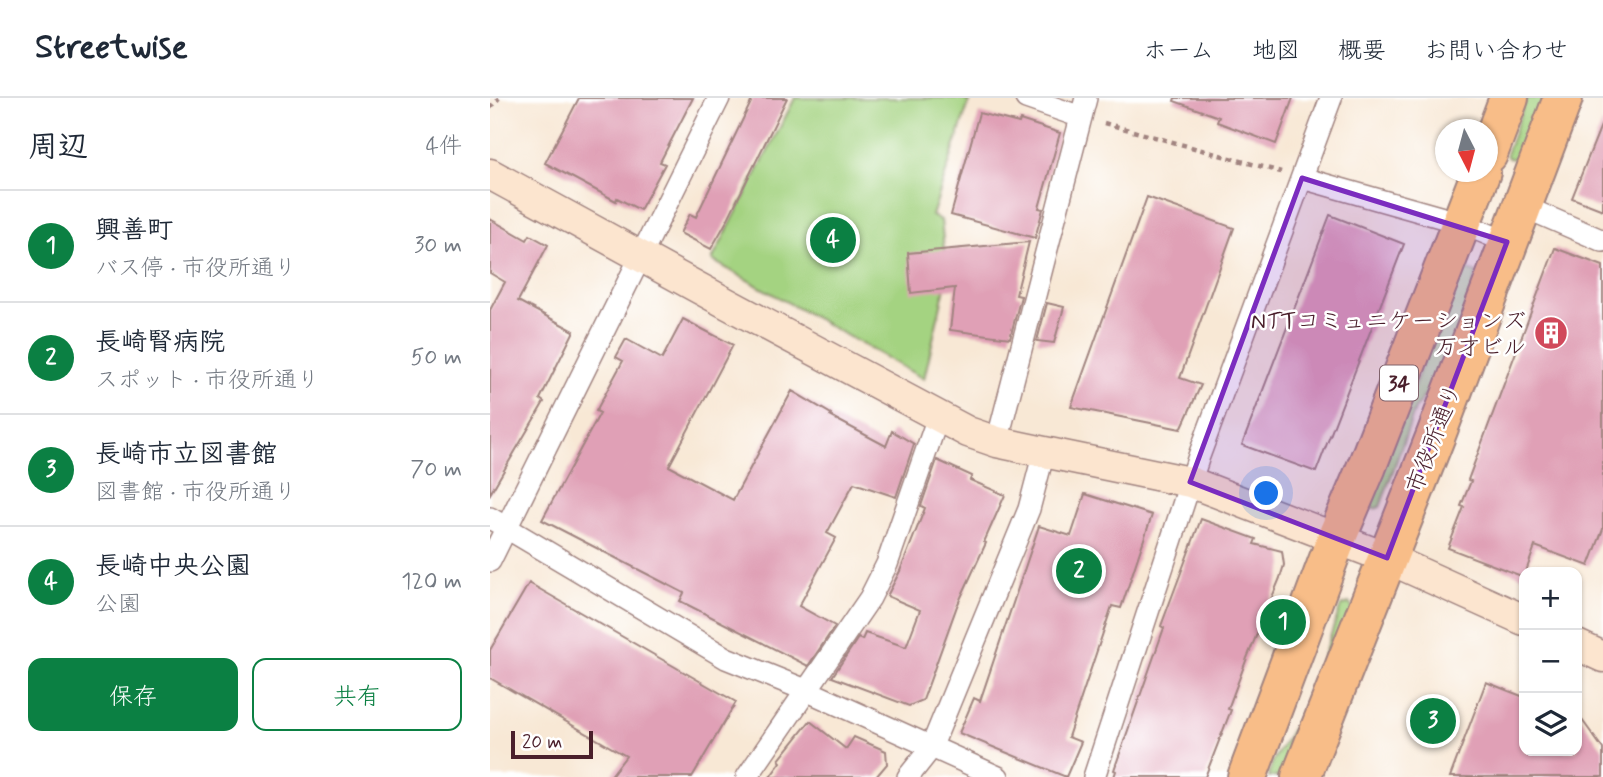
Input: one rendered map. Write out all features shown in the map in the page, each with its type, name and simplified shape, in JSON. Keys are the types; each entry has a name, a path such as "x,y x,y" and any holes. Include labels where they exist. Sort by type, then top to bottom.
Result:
{"highway":[{"path":"1498,127 1509,98"},
{"name":"市役所通り","path":"1301,777 1436,435 1563,98"},
{"name":"34","path":"1247,777 1337,537 1477,182"}],"street":[{"path":"490,561 498,523 642,257 719,98"},
{"path":"998,442 1083,108 1026,98"},
{"path":"1094,777 1190,482 1331,98"},
{"path":"490,173 968,432 998,442 1190,482 1337,537 1519,618"},
{"path":"1302,178 1461,223 1507,242"},
{"path":"1522,206 1603,241"},
{"path":"747,777 870,598 887,564 938,417"},
{"path":"908,777 931,748 1029,509 1044,452"},
{"path":"498,523 726,658 808,691 998,777"},
{"path":"1582,647 1603,657"}],"path":[{"path":"490,108 499,98"},
{"path":"1083,108 1302,178"}],"highlighted area":[{"path":"1302,178 1507,242 1387,558 1190,482"}],"green space":[{"path":"795,98 961,98 969,102 932,216 941,220 947,278 924,379 712,260"},
{"path":"1527,98 1548,98 1523,160 1508,158 1506,154"},
{"path":"1466,269 1477,273 1447,365 1415,409 1380,507 1374,509 1369,504 1458,270"},
{"path":"1349,603 1353,609 1288,777 1268,777 1273,761 1305,707 1341,606"}],"building":[{"path":"579,98 693,98 660,162 665,164 640,210 617,198 616,201 545,163"},
{"path":"753,98 787,98 711,249 680,233 690,214 696,217"},
{"path":"1175,98 1293,98 1276,144 1217,122 1219,117 1174,101"},
{"path":"979,113 1019,123 1020,120 1060,133 1039,208 1043,209 1035,238 951,215"},
{"path":"1603,123 1603,210 1572,198"},
{"path":"1147,197 1234,228 1180,378 1201,385 1181,429 1071,407"},
{"path":"1330,215 1404,244 1316,472 1242,445"},
{"path":"490,219 527,240 530,235 548,245 518,301 574,331 540,399 544,402 490,494 490,310 505,282 490,273"},
{"path":"1029,242 1016,295 1021,296 1010,338 950,330 955,288 911,293 908,253"},
{"name":"NTTコミュニケーションズ 万才ビル","path":"1555,248 1603,266 1603,529 1589,566 1535,546 1528,567 1519,567 1519,575 1448,548 1464,507 1461,506 1471,481 1468,480"},
{"path":"1047,303 1064,307 1054,343 1037,341"},
{"path":"683,319 733,345 669,466 733,500 792,391 831,414 830,416 886,446 892,431 914,444 896,497 854,483 827,533 836,538 799,606 835,626 808,666 680,601 684,593 542,520 600,413 596,411 623,361 616,357 626,339 662,359"},
{"path":"937,460 972,476 970,480 1005,495 957,606 923,700 909,706 832,677 858,638 862,640 865,633 906,647 920,610 887,596 925,508 921,506"},
{"path":"1085,494 1152,515 1121,608 1112,606 1068,737 1081,742 1066,777 959,733 974,698 980,701 1039,526 1071,536"},
{"path":"1201,519 1256,539 1254,544 1282,551 1284,565 1280,578 1247,658 1228,709 1231,710 1205,777 1114,777 1114,770 1164,628 1161,626"},
{"path":"529,583 736,702 692,777 610,777 626,756 490,678 490,650"},
{"path":"1486,682 1519,695 1519,756 1582,756 1582,720 1603,749 1603,777 1450,777"},
{"path":"810,721 846,749 854,737 886,751 887,764 876,777 770,777 781,762 779,760"}],"place":[{"name":"長崎中央公園","path":"833,240"},
{"name":"NTTコミュニケーションズ 万才ビル","path":"1551,333"},
{"name":"長崎腎病院","path":"1079,571"},
{"name":"興善町","path":"1283,622"},
{"name":"長崎市立図書館","path":"1433,721"}]}
